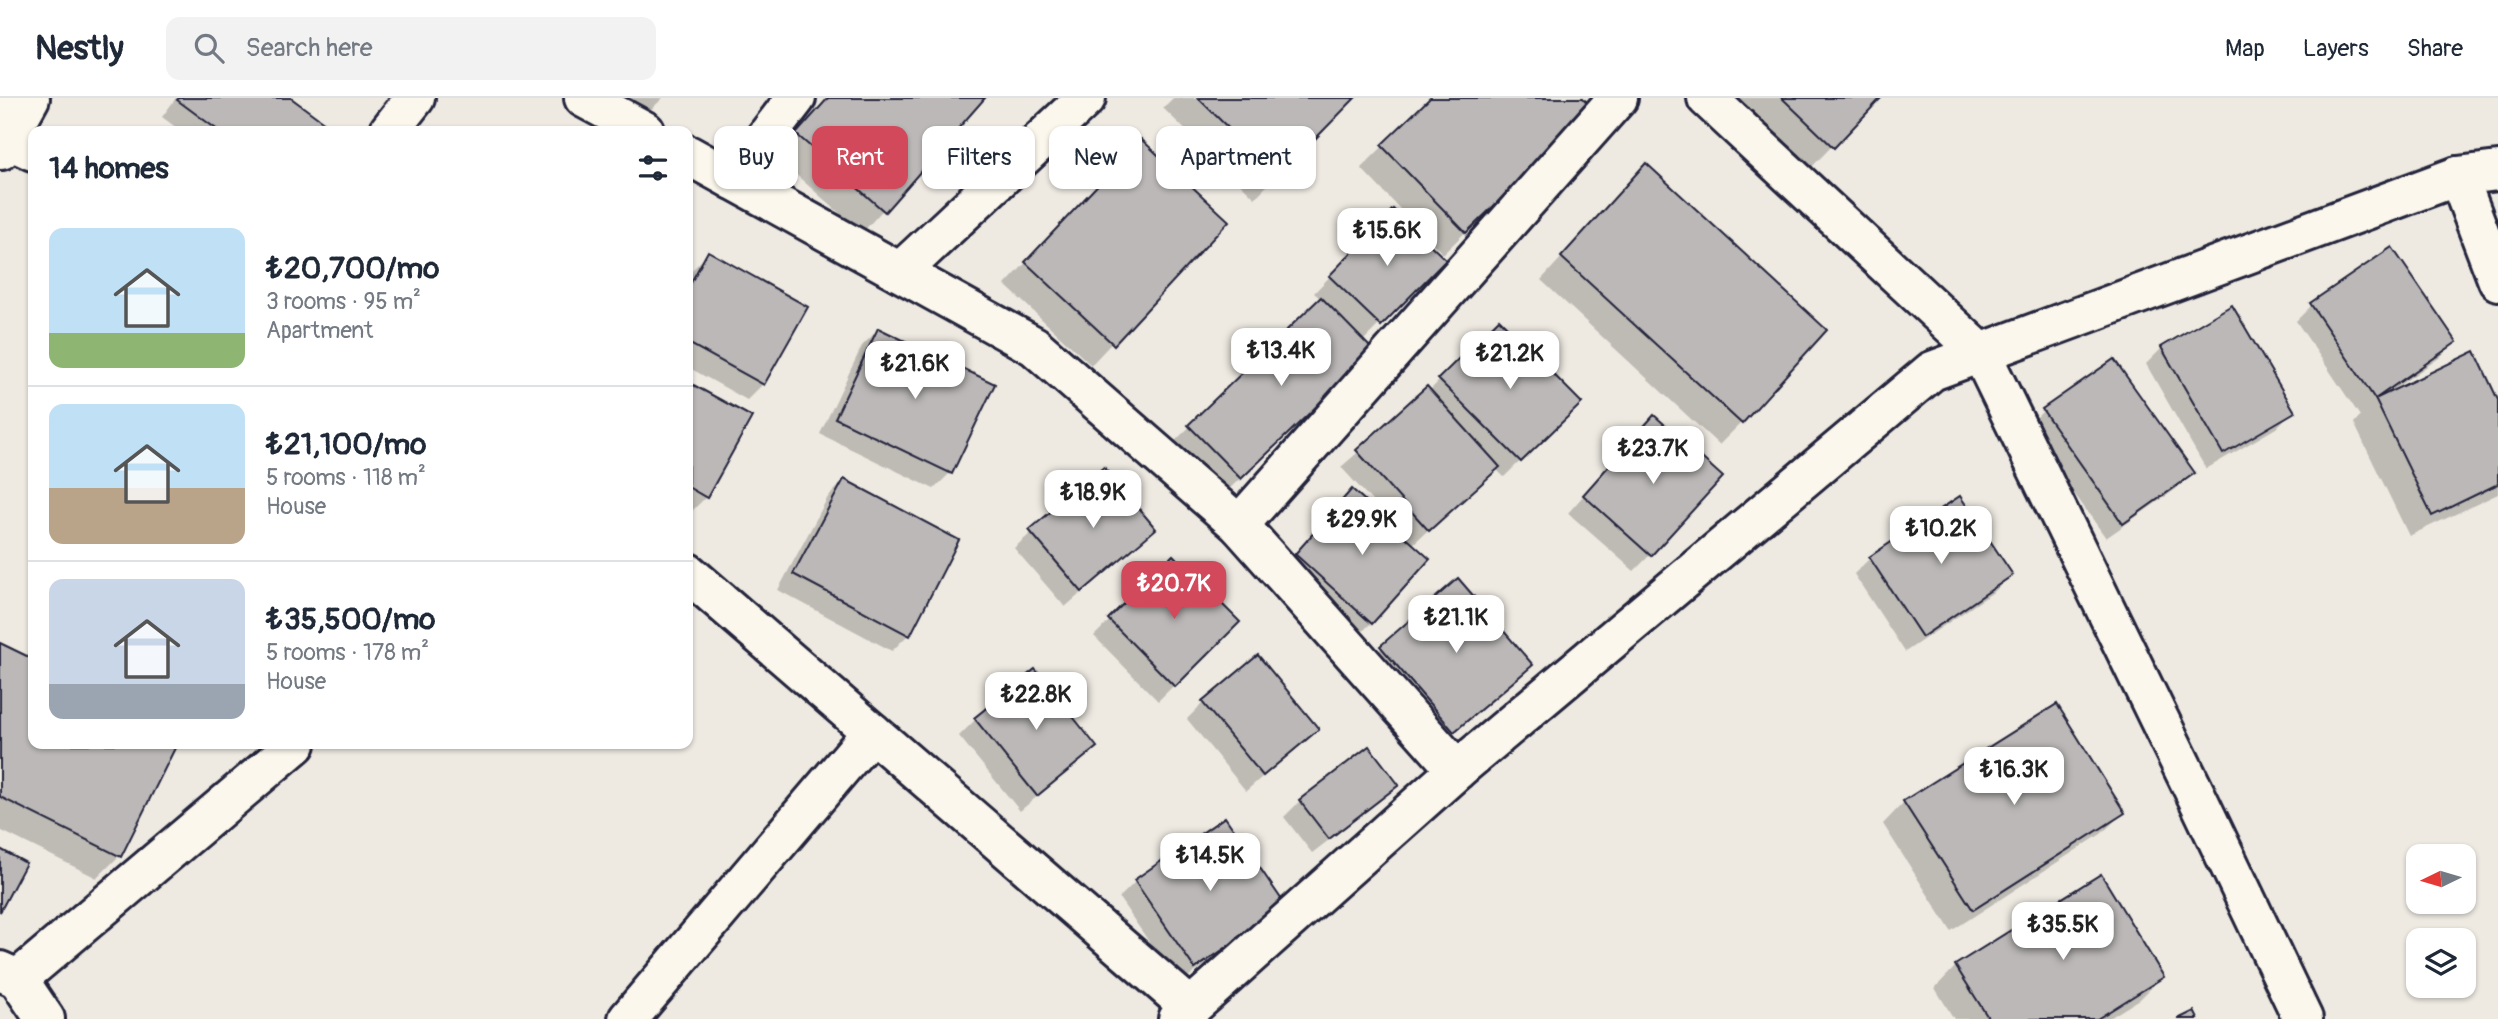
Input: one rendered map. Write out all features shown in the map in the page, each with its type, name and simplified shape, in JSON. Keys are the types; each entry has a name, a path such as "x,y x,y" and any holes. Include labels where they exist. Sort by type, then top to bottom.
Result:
{"street":[{"path":"10,137 30,98"},
{"path":"394,126 415,98"},
{"path":"584,98 636,126"},
{"path":"774,126 796,98"},
{"path":"900,272 1086,98"},
{"path":"1239,525 1618,98"},
{"path":"1707,98 1981,353 2303,1019"},
{"path":"693,158 714,169"},
{"path":"693,577 872,732 1184,1013 1457,770 1933,370 2458,176 2498,171"},
{"path":"2458,176 2498,281"},
{"path":"749,189 1034,345 1239,525 1457,770"},
{"path":"628,1019 872,732"},
{"path":"45,1019 9,975 290,749"}],"building":[{"path":"291,98 329,126 212,126 177,100"},
{"path":"828,98 985,98 960,126 922,126 922,170 908,186 908,126 812,126 812,148 798,136 798,132"},
{"path":"1198,98 1355,98 1316,138 1316,126 1226,126"},
{"path":"1430,98 1583,98 1593,109 1466,233 1381,145"},
{"path":"1782,98 1881,98 1834,148"},
{"path":"1142,140 1156,153 1156,189 1195,189 1229,221 1114,345 1025,262 1094,189 1142,189"},
{"path":"1646,163 1827,330 1742,424 1561,257"},
{"path":"859,189 905,189 885,212"},
{"path":"1393,209 1446,260 1381,326 1329,276"},
{"path":"2392,247 2457,342 2375,399 2310,303"},
{"path":"708,251 808,307 764,385 693,346 693,279"},
{"path":"1321,297 1374,351 1241,479 1188,425"},
{"path":"2232,305 2295,412 2223,454 2161,347"},
{"path":"1499,319 1582,403 1521,462 1438,379"},
{"path":"878,328 995,384 952,474 835,418"},
{"path":"2475,351 2498,400 2498,484 2432,516 2375,399"},
{"path":"2114,359 2195,473 2123,524 2042,409"},
{"path":"693,385 752,417 707,498 693,490"},
{"path":"1427,386 1500,467 1429,531 1356,450"},
{"path":"1654,415 1723,477 1651,556 1583,495"},
{"path":"1104,467 1156,529 1082,592 1029,530"},
{"path":"844,479 959,540 910,636 793,574"},
{"path":"1352,489 1430,559 1372,624 1295,554"},
{"path":"1960,496 2013,575 1922,637 1869,557"},
{"path":"1173,555 1240,622 1175,687 1108,619"},
{"path":"1458,578 1533,665 1454,732 1380,646"},
{"path":"0,643 28,657 28,749 175,749 121,857 0,797"},
{"path":"1258,655 1319,729 1263,776 1202,702"},
{"path":"1035,669 1097,747 1037,796 974,718"},
{"path":"2057,704 2125,813 1973,910 1903,801"},
{"path":"1369,746 1399,785 1329,839 1299,800"},
{"path":"1225,817 1286,906 1195,969 1134,880"},
{"path":"0,849 26,863 0,912"},
{"path":"2101,874 2164,977 2097,1019 1989,1019 1955,965"},
{"path":"2194,1011 2198,1019 2178,1019"}]}
